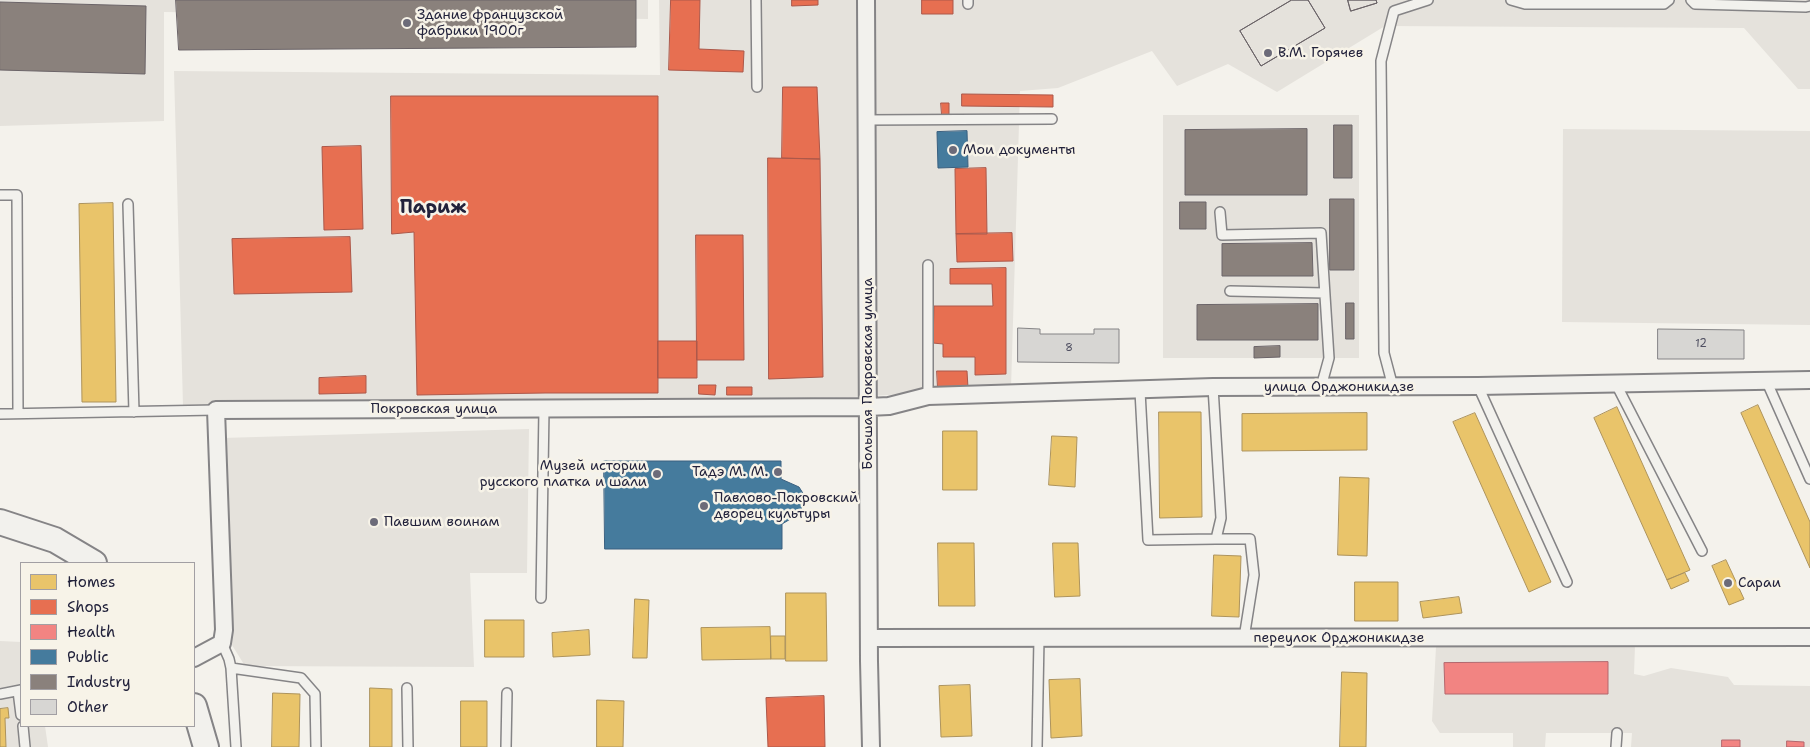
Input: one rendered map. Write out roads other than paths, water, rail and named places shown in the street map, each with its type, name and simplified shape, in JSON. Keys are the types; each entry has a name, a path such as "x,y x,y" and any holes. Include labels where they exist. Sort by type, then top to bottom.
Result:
{"main road":[{"path":"0,522 55,540 92,562"},
{"path":"195,709 206,747"}],"street":[{"name":"Большая Покровская улица","path":"866,0 871,747"},
{"name":"улица Орджоникидзе","path":"868,407 889,406 928,396 1140,391 1213,387 1478,386 1810,380"},
{"name":"Покровская улица","path":"216,410 868,407"},
{"path":"195,657 222,643 224,630 216,410"},
{"name":"переулок Орджоникидзе","path":"869,638 1810,637"}],"lane":[{"path":"756,0 757,87"},
{"path":"1392,387 1384,353 1381,61 1394,11 1428,0"},
{"path":"1511,0 1525,4 1664,4 1669,0"},
{"path":"1691,0 1695,4 1810,6"},
{"path":"867,114 1052,119"},
{"path":"0,195 16,195 18,414"},
{"path":"128,204 134,412"},
{"path":"1220,212 1222,235 1321,233 1329,358 1321,387"},
{"path":"928,265 928,396"},
{"path":"1230,291 1324,293"},
{"path":"1766,380 1810,479"},
{"path":"1616,384 1702,551"},
{"path":"1478,386 1567,582"},
{"path":"1213,387 1221,518 1216,539"},
{"path":"1140,391 1148,540 1250,539 1254,575 1244,638"},
{"path":"542,598 544,409"},
{"name":"Покровская улица","path":"0,414 216,410"},
{"path":"1037,747 1039,638"},
{"path":"222,643 231,668 236,747"},
{"path":"231,668 301,678 315,694 316,747"},
{"path":"407,688 408,747"},
{"path":"0,694 20,690"},
{"path":"506,747 507,693"},
{"path":"22,727 25,747"},
{"path":"1616,747 1617,733"}],"place":[{"name":"Здание французской фабрики 1900г","path":"407,23"},
{"name":"В.М. Горячев","path":"1268,53"},
{"name":"Мои документы","path":"953,150"},
{"name":"Тадэ М. М.","path":"778,472"},
{"name":"Музей истории русского платка и шали","path":"657,474"},
{"name":"Павлово-Покровский дворец культуры","path":"704,506"},
{"name":"Павшим воинам","path":"374,522"},
{"name":"Сараи","path":"1728,583"}],"district":[{"name":"Париж","path":"433,208"}]}
